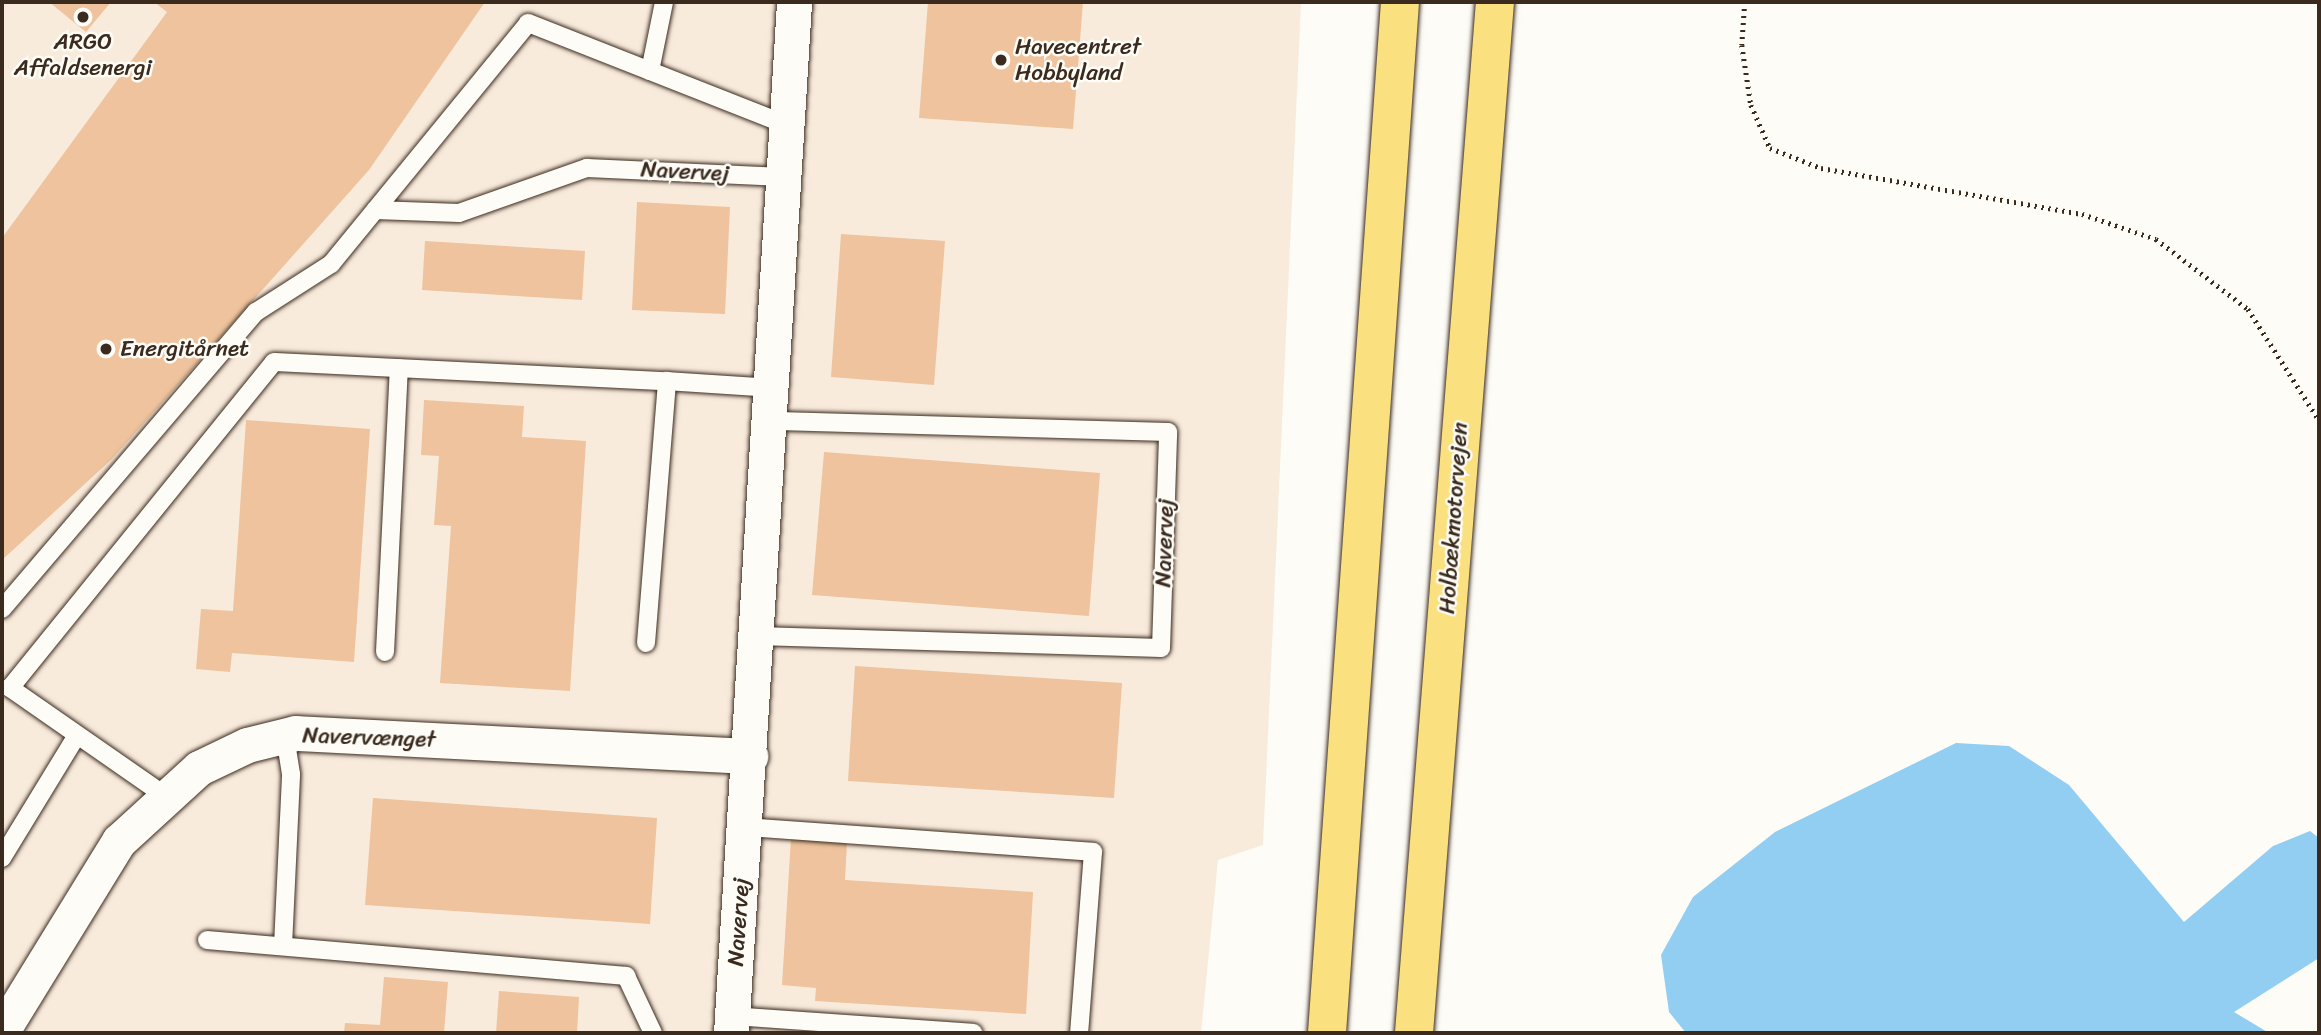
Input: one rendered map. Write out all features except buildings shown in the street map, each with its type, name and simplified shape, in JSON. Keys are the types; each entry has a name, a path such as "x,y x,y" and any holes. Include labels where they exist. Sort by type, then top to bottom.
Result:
{"highway":[{"path":"1327,1033 1400,2"},
{"name":"Holbækmotorvejen","path":"1414,1033 1495,2"}],"street":[{"name":"Navervej","path":"731,1025 758,636 794,2"},
{"name":"Navervænget","path":"2,1031 119,841 164,795 199,768 285,736 750,757"}],"lane":[{"path":"650,71 664,2"},
{"path":"2,609 256,313 331,264 528,23 787,125"},
{"name":"Navervej","path":"375,211 460,213 587,168 783,177"},
{"name":"Navervej","path":"77,735 10,688 274,362 667,381 771,404 1168,432 1161,648 758,636"},
{"path":"385,652 399,368"},
{"path":"646,643 667,381"},
{"path":"2,858 77,735 164,795"},
{"path":"283,946 291,774 285,736"},
{"path":"746,828 1093,852 1079,1033"},
{"path":"207,940 626,976 653,1033"},
{"name":"Navervej","path":"731,1025 973,1033"}],"path":[{"path":"1745,2 1742,45 1751,105 1770,148 1821,168 2082,214 2156,239 2248,309 2319,420"}],"shaded area":[{"path":"2,2 1301,2 1263,845 1218,860 1201,1033 2,1033"}],"water":[{"path":"1956,743 2009,746 2069,785 2184,922 2273,846 2310,831 2319,838 2319,958 2234,1012 2269,1033 1686,1033 1669,1012 1661,955 1693,897 1775,832"}],"place":[{"name":"ARGO Affaldsenergi","path":"83,17"},
{"name":"Havecentret Hobbyland","path":"1001,60"},
{"name":"Energitårnet","path":"106,349"}]}
